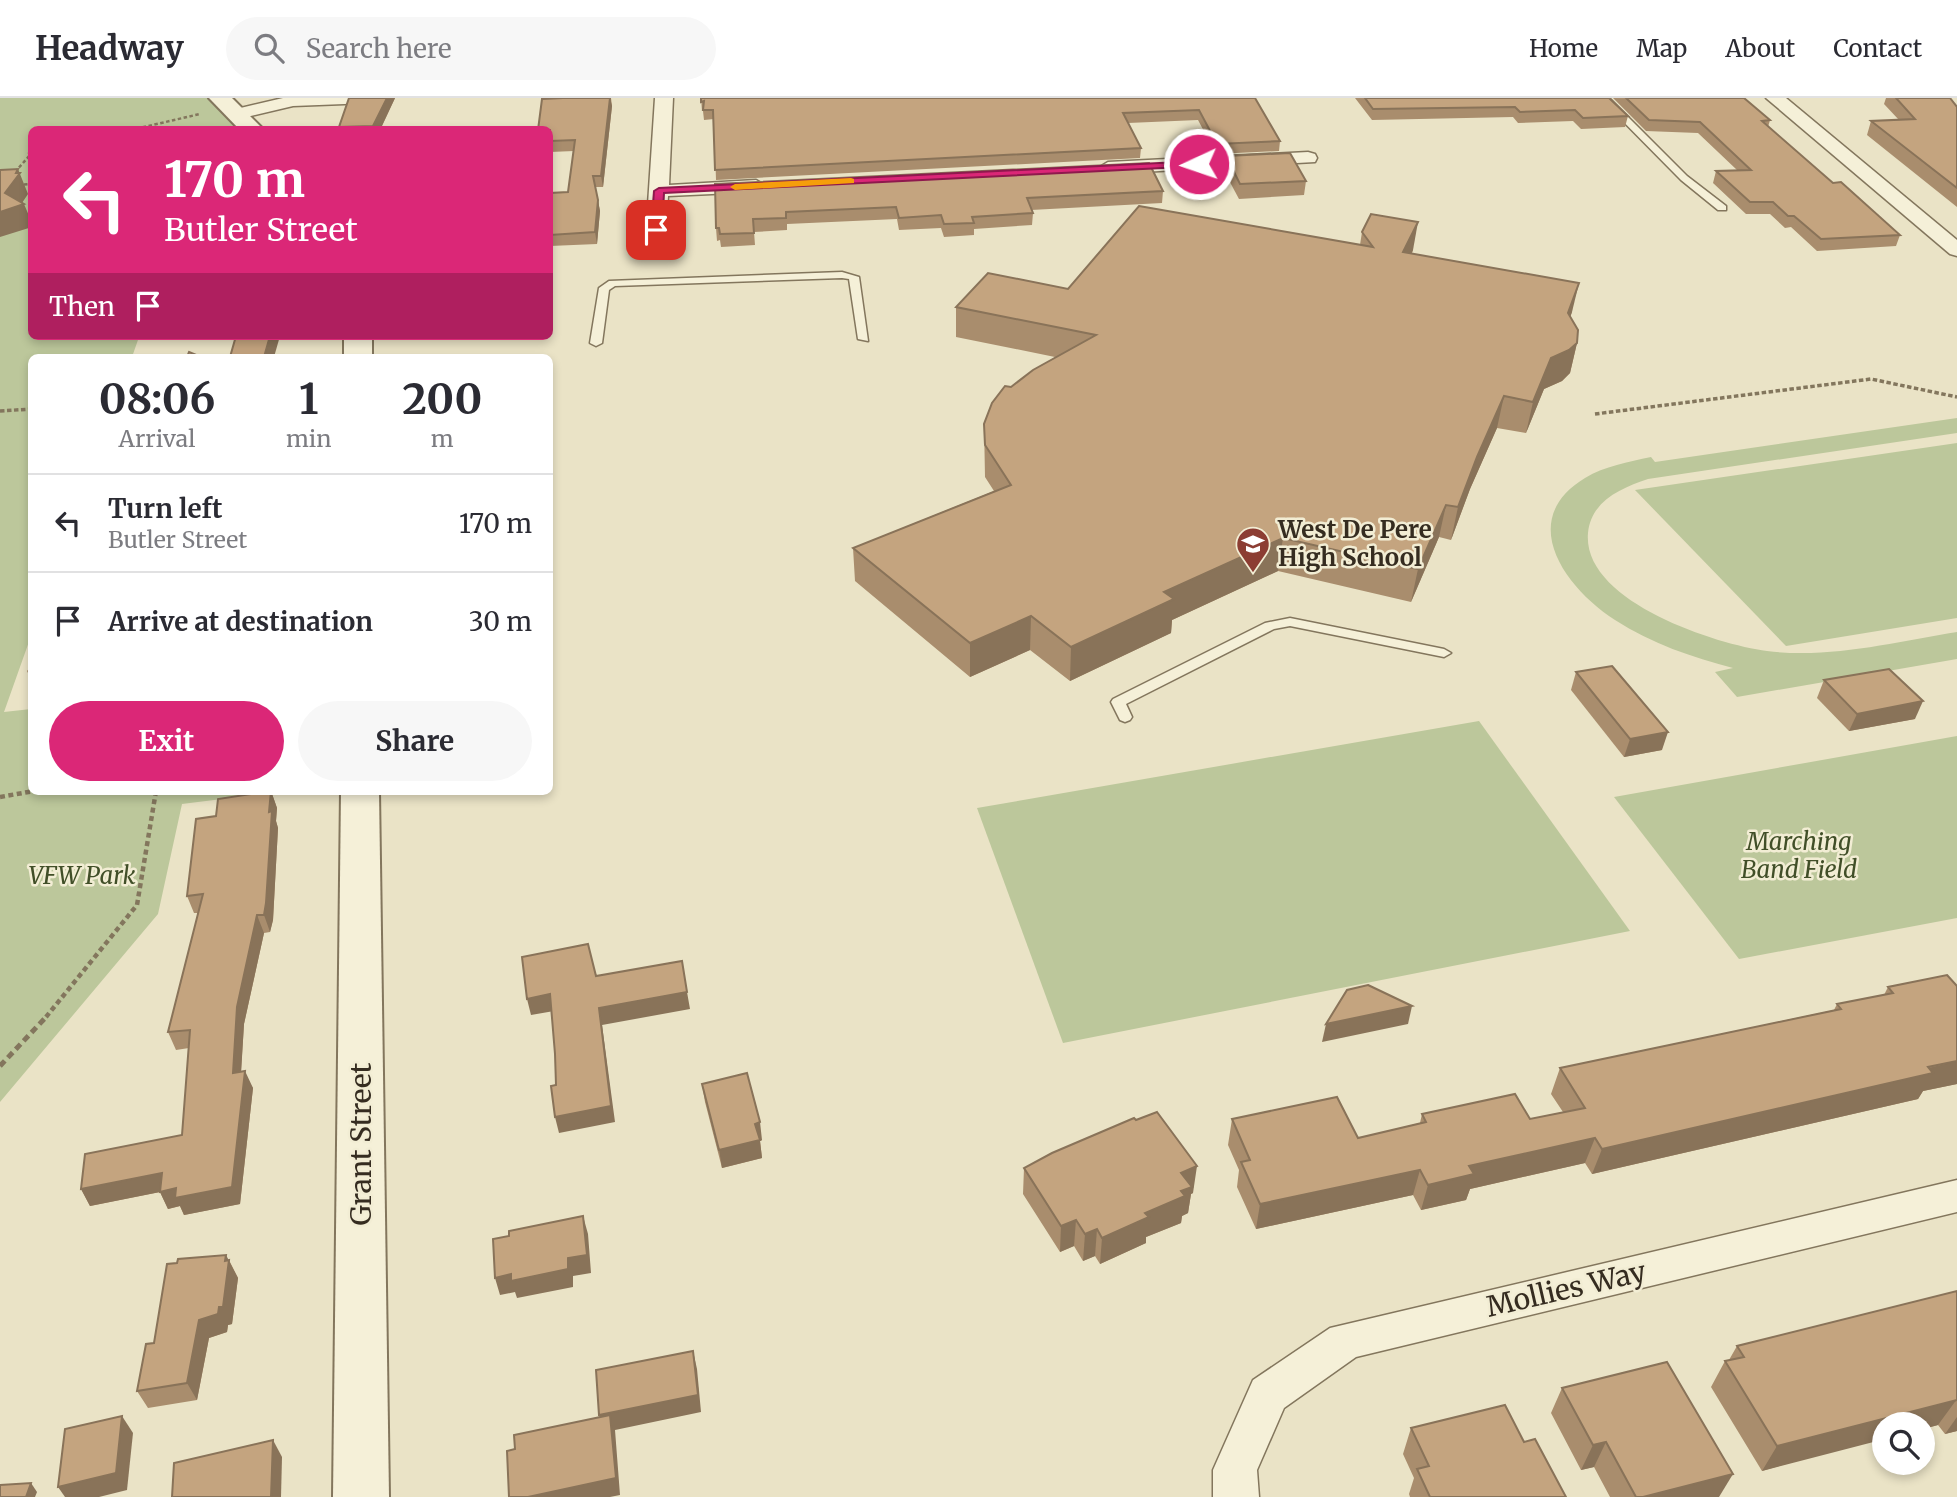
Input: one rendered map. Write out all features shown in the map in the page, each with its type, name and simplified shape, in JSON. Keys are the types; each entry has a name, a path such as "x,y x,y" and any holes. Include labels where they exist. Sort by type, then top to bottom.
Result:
{"street":[{"path":"220,98 245,122 293,102 370,98"},
{"path":"655,250 664,98"},
{"path":"1775,98 1957,250"},
{"path":"1087,169 1308,158"},
{"path":"659,191 770,185"},
{"name":"Grant Street","path":"360,795 361,1497"},
{"name":"Mollies Way","path":"1236,1483 1268,1394 1345,1341 1957,1196"}],"lane":[{"path":"1604,98 1684,178 1722,208"},
{"path":"596,343 604,288 613,283 842,275 855,277 864,339"},
{"path":"1125,717 1118,702 1270,626 1290,622 1444,653"}],"path":[{"path":"148,126 200,114"},
{"path":"7,178 22,167 28,158"},
{"path":"12,186 28,184"},
{"path":"1595,414 1871,379 1957,397"},
{"path":"0,411 28,409"},
{"path":"0,797 28,792"},
{"path":"0,1066 47,1016 137,905 155,795"}],"green space":[{"name":"VFW Park","path":"0,98 220,98 250,126 28,126 28,340 138,340 133,354 28,354 28,644 4,712 28,709 28,795 255,795 182,804 158,914 0,1102"},
{"path":"1957,418 1957,433 1648,479 1618,492 1601,504 1590,522 1588,533 1592,557 1606,579 1628,598 1686,629 1744,647 1791,653 1862,648 1957,632 1957,659 1737,697 1715,672 1733,668 1672,649 1615,620 1580,591 1555,553 1551,533 1553,514 1564,495 1585,478 1609,467 1651,457 1655,462"},
{"path":"1957,443 1957,618 1786,646 1635,490"},
{"path":"1479,721 1630,931 1063,1043 977,808"},
{"name":"Marching Band Field","path":"1957,736 1957,918 1739,959 1614,797"}],"building":[{"path":"349,98 387,98 373,126 339,126"},
{"path":"610,98 601,176 593,176 598,200 595,232 553,235 553,193 568,192 575,140 553,141 553,126 539,126 542,99"},
{"path":"701,98 1255,98 1280,141 1217,144 1199,110 1123,113 1141,148 715,170 713,110 703,110 704,101 701,102"},
{"path":"1365,98 1609,98 1628,116 1583,118 1575,110 1520,112 1515,107 1373,109"},
{"path":"1626,98 1744,98 1770,120 1762,121 1833,183 1841,182 1900,235 1821,239 1773,202 1750,202 1716,171 1751,170 1700,122 1649,120"},
{"path":"1896,98 1950,98 1957,107 1957,188 1871,121 1915,119"},
{"path":"1290,153 1306,181 1240,184 1226,156"},
{"path":"1149,163 1163,191 1027,198 1033,213 972,217 974,223 944,224 941,215 899,218 896,207 786,212 786,218 753,219 754,233 720,234 719,228 716,228 715,184"},
{"path":"18,169 16,173 20,173 5,193 24,204 0,212 0,170"},
{"path":"1139,206 1373,247 1362,232 1371,214 1418,222 1403,252 1579,283 1568,313 1578,330 1577,343 1551,358 1533,402 1504,396 1458,507 1446,505 1418,569 1283,538 1164,592 1174,599 1071,647 1031,616 970,643 853,548 1011,485 985,445 984,424 992,403 1005,386 1011,387 1033,370 1096,335 956,307 988,273 1068,289"},
{"path":"235,340 269,340 265,354 231,354"},
{"path":"1612,666 1668,732 1630,739 1576,672"},
{"path":"1889,669 1923,701 1857,714 1824,680"},
{"path":"271,795 269,812 272,811 264,915 257,915 237,1007 233,1073 245,1071 232,1187 175,1198 176,1188 160,1192 162,1173 81,1189 85,1154 182,1135 190,1030 168,1032 203,894 187,896 196,819 216,816 218,799"},
{"path":"588,944 596,976 682,961 687,992 599,1008 611,1106 555,1117 551,1086 556,1085 550,994 527,999 522,957"},
{"path":"1947,975 1957,986 1957,1061 1928,1067 1933,1073 1602,1149 1595,1138 1469,1166 1474,1174 1428,1185 1420,1170 1260,1204 1241,1162 1250,1160 1232,1119 1337,1097 1358,1138 1426,1122 1422,1114 1515,1094 1530,1119 1585,1108 1560,1068 1841,1009 1837,1004 1893,993 1888,987"},
{"path":"1368,985 1412,1006 1326,1024 1347,990"},
{"path":"747,1073 760,1122 755,1124 760,1140 719,1150 702,1084"},
{"path":"1157,1112 1197,1166 1181,1173 1192,1187 1181,1191 1185,1196 1145,1213 1149,1217 1102,1238 1097,1229 1085,1234 1076,1220 1061,1226 1024,1168 1134,1118 1136,1120"},
{"path":"583,1216 587,1255 568,1258 568,1269 511,1281 511,1274 495,1278 493,1239 509,1236 509,1231"},
{"path":"226,1255 225,1261 229,1260 223,1307 219,1307 218,1314 199,1320 187,1383 137,1391 146,1344 154,1343 167,1264 177,1263 178,1259"},
{"path":"1957,1291 1957,1400 1910,1412 1872,1412 1872,1422 1777,1446 1725,1361 1744,1357 1737,1346"},
{"path":"693,1351 698,1395 599,1415 596,1370"},
{"path":"1667,1362 1733,1474 1636,1497 1606,1442 1593,1445 1562,1388"},
{"path":"1505,1405 1524,1442 1535,1439 1566,1497 1430,1497 1417,1469 1429,1466 1411,1428"},
{"path":"610,1415 616,1478 528,1497 509,1497 507,1451 515,1449 514,1435"},
{"path":"122,1416 116,1473 58,1487 65,1429"},
{"path":"273,1440 271,1497 172,1497 174,1463"},
{"path":"31,1483 26,1497 0,1497 0,1485"}],"slow traffic":[{"path":"735,187 851,181"}],"place":[{"name":"West De Pere High School","path":"1253,574"}],"route":[{"path":"656,230 659,191 1199,164"}]}
